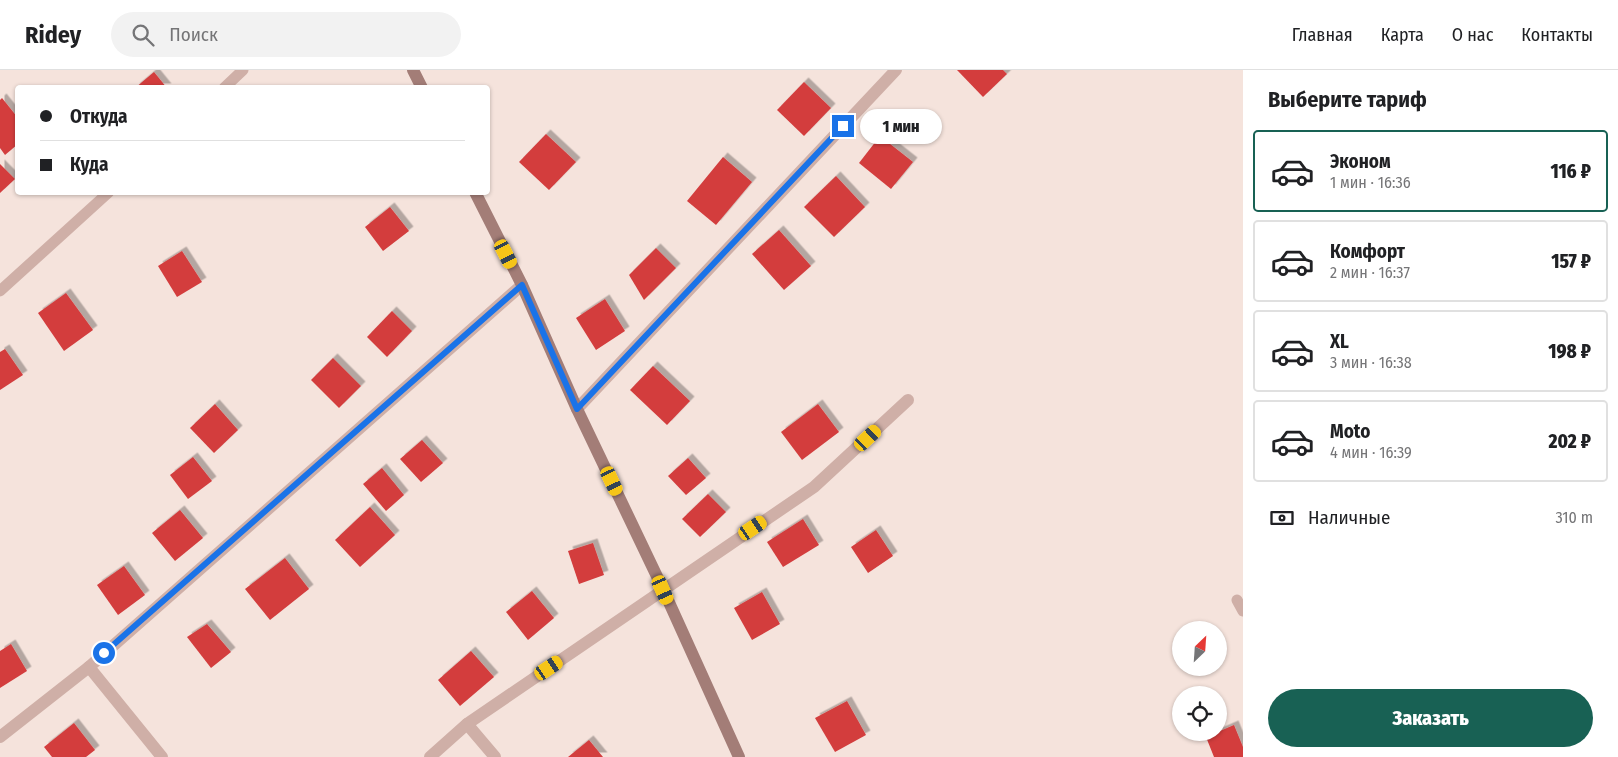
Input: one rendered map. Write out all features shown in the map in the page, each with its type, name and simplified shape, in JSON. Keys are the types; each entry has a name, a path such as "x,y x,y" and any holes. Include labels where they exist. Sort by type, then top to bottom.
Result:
{"street":[{"path":"413,70 420,85"},
{"path":"577,409 896,70"},
{"path":"477,195 522,285 577,409 663,590 739,757"},
{"path":"0,736 90,666 522,285"},
{"path":"430,757 467,724 814,487 908,400"},
{"path":"90,666 162,757"},
{"path":"467,724 495,757"}],"lane":[{"path":"227,85 243,70"},
{"path":"0,291 105,195"},
{"path":"1237,600 1243,611"}],"building":[{"path":"957,70 1003,70 1007,74 983,97"},
{"path":"154,72 165,85 139,85"},
{"path":"804,82 831,108 804,136 777,110"},
{"path":"2,98 15,114 15,147 5,155 0,148 0,100"},
{"path":"546,134 576,162 549,190 519,162"},
{"path":"880,136 913,162 891,189 859,163"},
{"path":"723,157 752,182 716,225 687,201"},
{"path":"0,164 15,179 0,193"},
{"path":"836,176 865,207 834,237 804,207"},
{"path":"390,207 409,231 383,251 365,227"},
{"path":"779,230 811,266 784,290 752,254"},
{"path":"656,248 676,268 644,300 629,275"},
{"path":"182,251 202,282 177,297 158,266"},
{"path":"66,293 93,330 64,351 38,313"},
{"path":"605,299 625,331 596,350 576,318"},
{"path":"392,311 412,331 387,357 367,337"},
{"path":"5,349 23,375 0,390 0,352"},
{"path":"333,358 361,386 339,408 311,380"},
{"path":"653,366 690,401 667,425 630,390"},
{"path":"215,404 238,430 214,453 190,428"},
{"path":"818,404 839,432 802,460 781,432"},
{"path":"422,440 443,463 421,482 400,459"},
{"path":"193,457 212,481 188,499 170,475"},
{"path":"688,458 706,478 686,495 668,476"},
{"path":"382,468 404,495 386,511 363,484"},
{"path":"708,494 726,512 700,537 682,519"},
{"path":"370,507 395,535 360,567 335,540"},
{"path":"180,510 203,538 175,561 152,533"},
{"path":"803,519 819,545 783,567 767,542"},
{"path":"876,530 893,556 868,573 851,547"},
{"path":"593,543 604,575 579,584 568,551"},
{"path":"285,558 309,589 270,620 245,589"},
{"path":"124,566 145,595 118,615 97,585"},
{"path":"532,591 554,618 528,640 506,612"},
{"path":"762,592 780,624 752,640 734,608"},
{"path":"207,624 231,652 211,668 187,637"},
{"path":"11,644 27,671 0,688 0,651"},
{"path":"471,651 494,677 460,706 438,680"},
{"path":"847,701 866,735 835,752 815,718"},
{"path":"74,723 95,750 86,757 52,757 44,747"},
{"path":"1234,725 1243,747 1243,757 1214,757 1208,741 1227,741 1227,728"},
{"path":"589,740 603,757 568,757"}],"route":[{"path":"104,653 522,285 577,409 843,126"}]}
